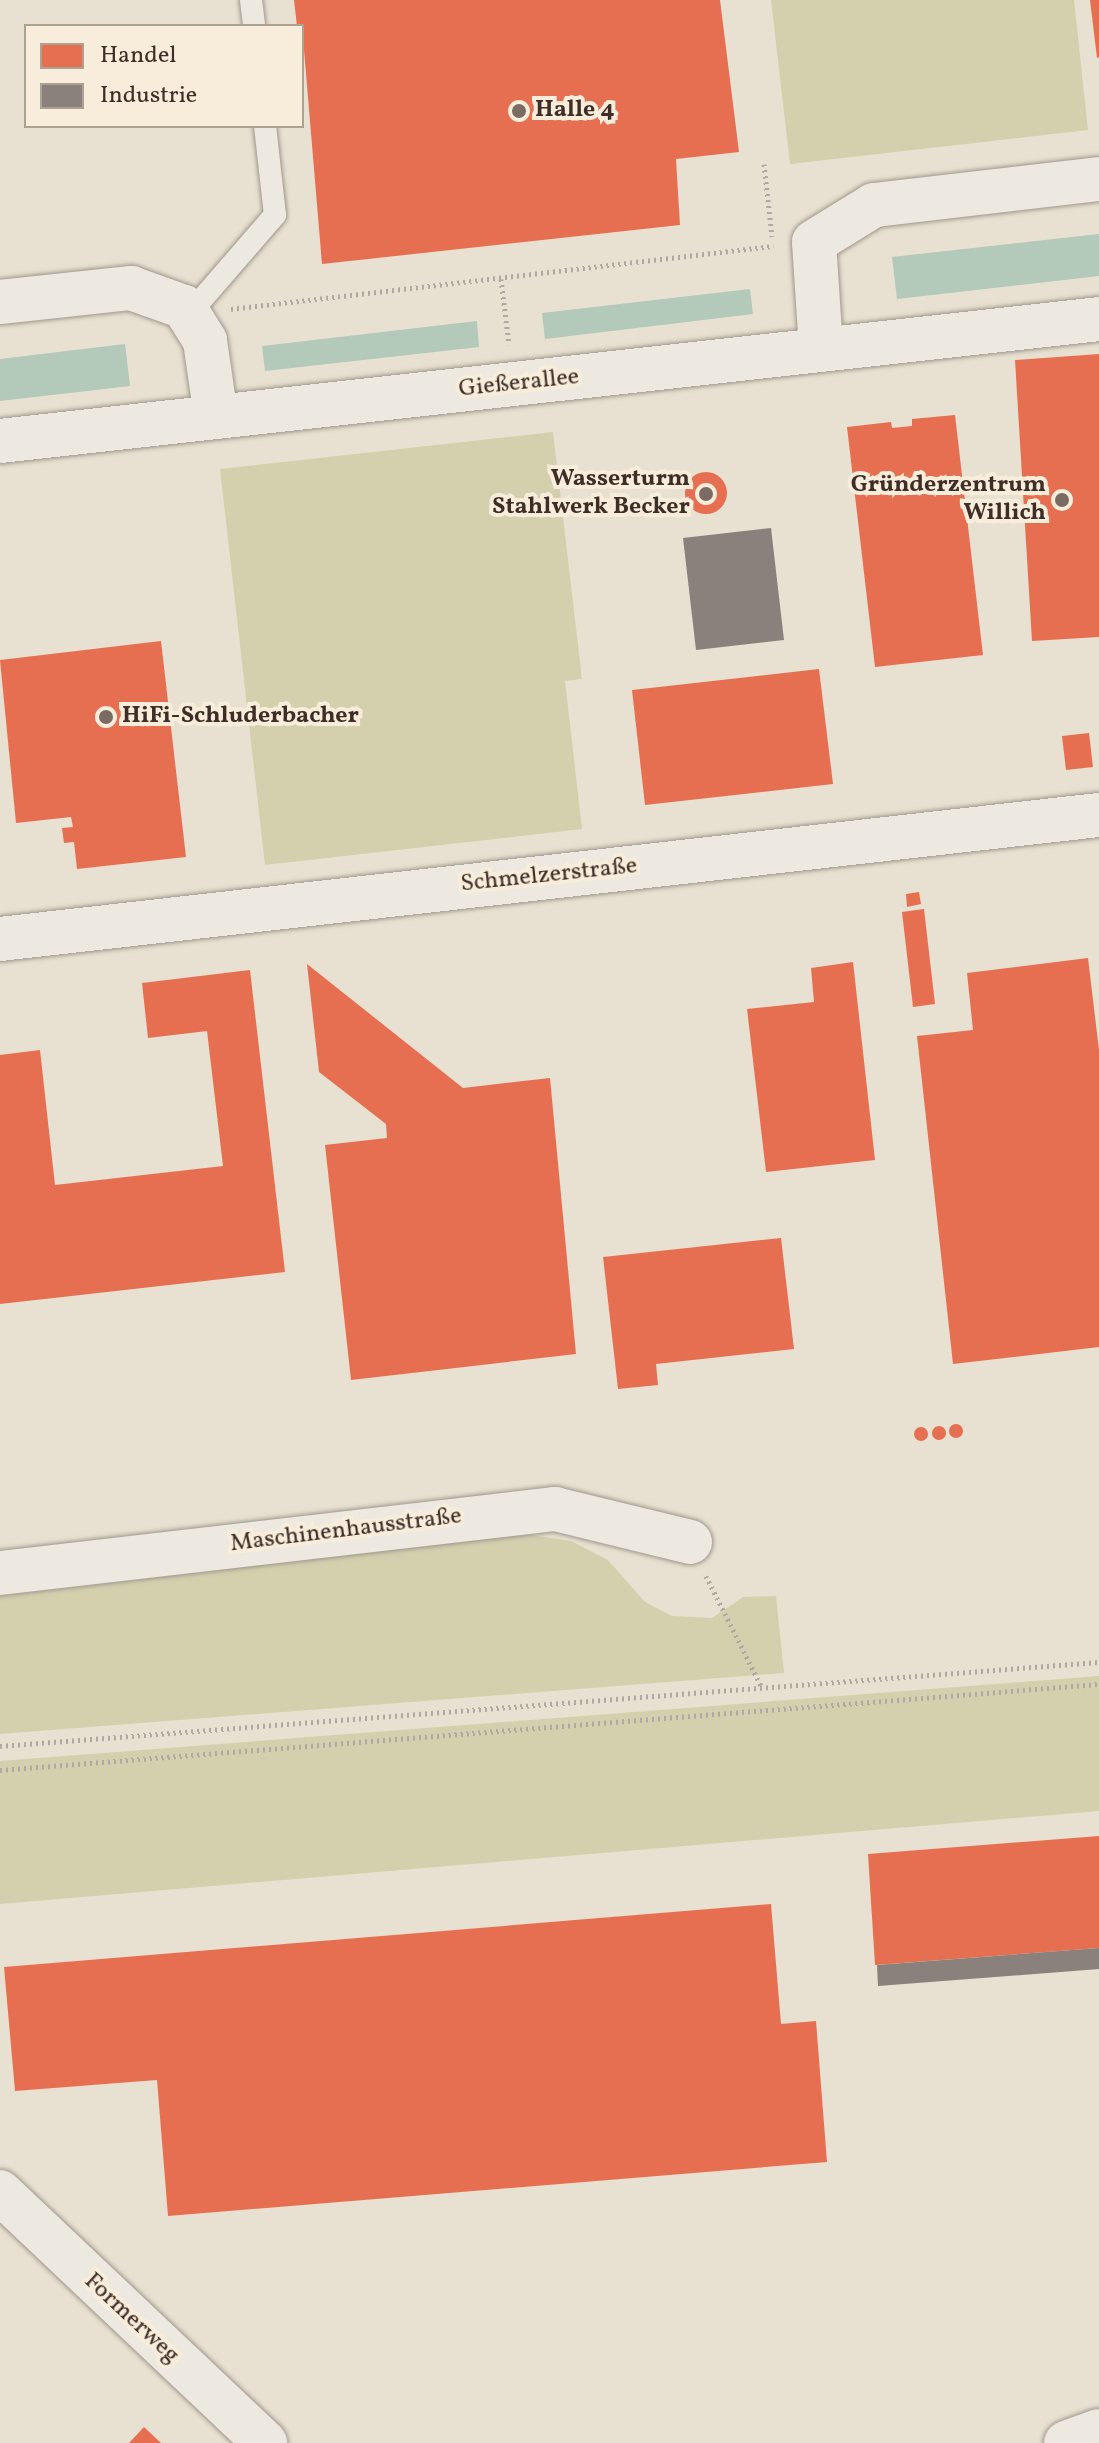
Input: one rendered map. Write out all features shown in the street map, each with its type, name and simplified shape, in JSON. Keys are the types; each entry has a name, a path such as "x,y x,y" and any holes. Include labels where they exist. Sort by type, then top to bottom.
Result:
{"street":[{"path":"821,348 794,244 874,205 1099,179"},
{"path":"0,302 131,288 190,313 207,347 216,416"},
{"name":"Gießerallee","path":"0,441 1099,319"},
{"name":"Schmelzerstraße","path":"0,939 1099,815"},
{"name":"Maschinenhausstraße","path":"0,1573 555,1509 690,1542"},
{"name":"Formerweg","path":"0,2192 265,2443"},
{"path":"1066,2443 1099,2431"}],"lane":[{"path":"251,0 254,24"},
{"path":"190,313 275,215 265,128"}],"path":[{"path":"190,313 794,244 764,164"},
{"path":"501,279 509,346"},
{"path":"690,1542 762,1688"},
{"path":"0,1746 1099,1662"},
{"path":"0,1770 1099,1684"}],"shaded area":[{"path":"771,0 1074,0 1088,130 790,164"},
{"path":"1099,234 1099,276 897,299 892,257"},
{"path":"750,289 753,314 545,339 542,313"},
{"path":"477,321 479,347 265,371 262,346"},
{"path":"125,344 130,386 0,401 0,359"},
{"path":"553,432 582,679 565,681 582,829 265,865 220,469"},
{"path":"523,1534 571,1541 608,1560 645,1602 672,1616 712,1618 743,1597 776,1596 784,1673 0,1734 0,1596"},
{"path":"1099,1676 1099,1811 0,1904 0,1761"}],"building: Handel":[{"name":"Halle 4","path":"294,0 720,0 739,152 676,159 680,225 322,264 304,24 297,24"},
{"path":"1090,0 1099,0 1097,58"},
{"name":"Gründerzentrum Willich","path":"1099,354 1099,637 1032,641 1015,360"},
{"path":"955,415 983,655 875,667 847,427 891,422 892,428 912,426 912,419"},
{"name":"Wasserturm Stahlwerk Becker","path":"706,472 721,478 727,493 721,508 706,514 691,508 685,493 691,478"},
{"path":"161,641 186,857 77,869 74,842 64,843 62,828 73,827 71,817 16,823 0,660"},
{"path":"819,669 833,784 645,805 632,690"},
{"path":"1089,733 1093,767 1066,770 1062,736"},
{"path":"919,892 921,904 907,907 906,894"},
{"path":"924,909 935,1004 913,1007 902,912"},
{"path":"1088,958 1099,1050 1099,1347 953,1364 917,1036 973,1030 967,973"},
{"path":"853,962 875,1160 766,1172 747,1009 814,1002 811,968"},
{"path":"307,964 463,1088 550,1078 576,1354 351,1380 325,1145 387,1138 386,1124 319,1072"},
{"path":"250,970 285,1272 0,1304 0,1055 40,1050 55,1185 223,1166 207,1031 148,1038 142,983"},
{"path":"781,1238 794,1349 656,1364 658,1385 618,1389 603,1257"},
{"path":"956,1424 963,1431 956,1438 949,1431"},
{"path":"939,1426 946,1433 939,1440 932,1433"},
{"path":"921,1427 928,1434 921,1441 914,1434"},
{"path":"1099,1836 1099,1948 875,1965 868,1854"},
{"path":"771,1904 781,2024 816,2021 827,2162 168,2216 157,2080 15,2091 4,1967"},
{"path":"144,2427 161,2443 129,2443"}],"building: Industrie":[{"path":"771,528 784,640 696,650 683,538"},
{"path":"1099,1948 1099,1969 878,1986 877,1965"}],"place":[{"name":"Halle 4","path":"519,111"},
{"name":"Wasserturm Stahlwerk Becker","path":"706,494"},
{"name":"Gründerzentrum Willich","path":"1062,500"},
{"name":"HiFi-Schluderbacher","path":"106,717"}]}
